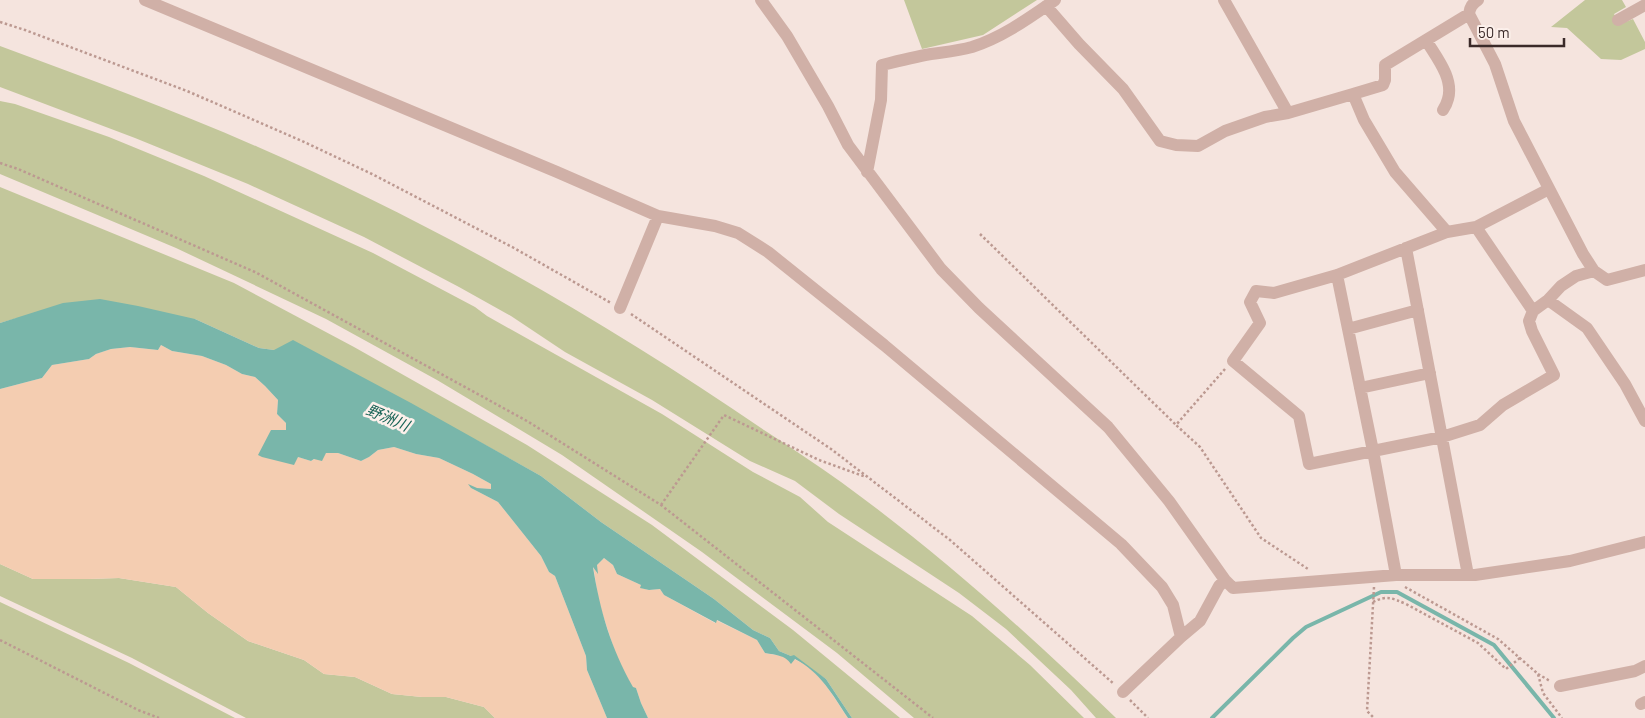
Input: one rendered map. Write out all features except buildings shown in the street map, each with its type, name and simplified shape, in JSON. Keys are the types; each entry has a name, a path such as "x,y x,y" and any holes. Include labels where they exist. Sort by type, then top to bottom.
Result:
{"street":[{"path":"145,0 658,216 715,226 738,233 768,252 884,345 1121,544 1162,587 1172,605 1181,637"},
{"path":"761,0 787,36 828,106 848,145 941,269 979,308 1108,427 1169,501 1225,580 1233,588 1396,575 1468,575 1570,561 1645,542"},
{"path":"1224,0 1288,114"},
{"path":"867,172 881,100 882,65 974,46 1002,35 1051,3 1079,44 1123,89 1160,141 1176,145 1198,146 1225,131 1265,117 1288,114 1383,85 1385,65 1426,40 1470,5 1495,64 1514,121 1583,254 1594,271 1607,280 1645,270"},
{"path":"1618,20 1645,5"},
{"path":"1426,40 1448,77 1448,99 1443,110"},
{"path":"1353,94 1364,120 1395,172 1447,232"},
{"path":"1549,189 1476,227 1447,232 1337,275 1274,293 1256,291 1250,302 1260,323 1233,361 1299,416 1309,464 1442,437 1480,425 1503,405 1554,375 1529,321 1533,311 1548,300 1561,286 1576,276 1594,271"},
{"path":"620,308 658,216"},
{"path":"1476,227 1533,311"},
{"path":"1406,248 1468,575"},
{"path":"1337,275 1396,575"},
{"path":"1548,300 1587,328 1625,384 1645,421"},
{"path":"1348,329 1418,310"},
{"path":"1360,388 1430,374"},
{"path":"1123,692 1200,621 1219,586 1225,580"},
{"path":"1560,686 1635,671 1645,666"}],"path":[{"path":"0,22 187,91 302,141 372,174 514,248 620,308 831,449 950,540 1123,692 1148,718"},
{"path":"0,163 255,272 526,421 661,505 933,718"},
{"path":"980,234 1200,447 1261,538 1324,580"},
{"path":"1176,425 1233,361"},
{"path":"661,505 724,415 820,460 869,478"},
{"path":"1396,575 1406,589 1498,639 1538,674 1543,693 1562,718"},
{"path":"1374,589 1367,711 1374,718"},
{"path":"1373,601 1383,597 1406,604 1478,643 1506,669 1520,658"},
{"path":"0,640 138,710 159,718"}],"green space":[{"path":"904,0 1037,0 983,35 922,49"},
{"path":"1585,0 1622,0 1626,7 1614,14 1620,24 1633,19 1645,42 1645,49 1621,60 1601,59 1567,28 1551,27"},
{"path":"0,46 194,120 324,177 454,242 518,276 581,313 704,390 841,482 877,509 983,595 1116,718 1096,718 1071,690 1006,629 959,593 839,514 795,481 750,461 652,400 565,352 511,316 364,237 248,184 135,138 0,87"},
{"path":"0,101 15,104 109,137 204,176 373,253 475,307 487,316 662,414 753,472 800,497 828,522 972,616 1030,665 1084,718 914,718 837,653 702,552 562,455 437,380 326,319 176,248 0,174"},
{"path":"0,187 234,283 354,347 527,445 652,525 793,630 900,718 852,718 826,679 791,656 779,651 770,638 753,630 714,599 601,522 541,476 478,441 274,350 259,348 195,319 17,318 0,323"},
{"path":"0,564 33,579 119,578 176,587 208,613 248,641 304,660 324,674 355,677 392,694 446,697 484,707 495,718 246,718 132,658 0,596"},
{"path":"0,602 129,663 235,718 0,718"}],"sand":[{"path":"161,345 172,351 202,356 226,365 242,374 255,377 278,400 277,414 286,423 286,430 298,457 311,461 326,453 338,453 361,461 378,450 394,447 416,454 439,458 491,484 492,489 471,488 498,502 541,556 549,572 555,576 586,656 587,670 607,718 495,718 484,707 446,697 392,694 355,677 324,674 304,660 248,641 208,613 176,587 119,578 33,579 0,564 0,389 42,378 52,365 89,359 96,354 111,349 130,347 158,350"},
{"path":"604,558 613,565 617,574 641,585 641,588 649,590 660,589 664,595 715,623 716,620 757,640 765,653 796,660 804,664 819,677 848,718 648,718 636,688 633,688 618,661 599,603 593,565 597,573 597,565"}],"water":[{"name":"野洲川","path":"100,299 195,319 259,348 274,350 293,340 411,403 541,476 601,522 714,599 753,630 770,638 779,651 791,656 794,655 826,679 852,718 848,718 819,677 804,664 795,659 791,664 783,657 765,653 757,640 717,620 716,623 664,595 660,589 649,590 640,588 641,585 617,574 613,565 604,558 597,565 598,574 593,567 603,614 618,658 633,687 636,688 648,718 607,718 587,670 586,656 555,576 549,572 541,556 498,502 471,488 468,484 477,488 491,489 491,484 439,458 416,454 394,447 378,450 361,461 338,453 326,453 322,461 314,459 311,461 298,457 294,465 262,457 258,455 271,430 286,430 286,423 277,414 278,400 255,377 242,374 226,365 202,356 172,351 161,345 158,350 130,347 111,349 96,354 89,359 52,365 42,378 0,389 0,323 63,303"}],"waterway":[{"path":"1212,718 1306,627 1381,592 1397,592 1494,645 1554,718"}]}
